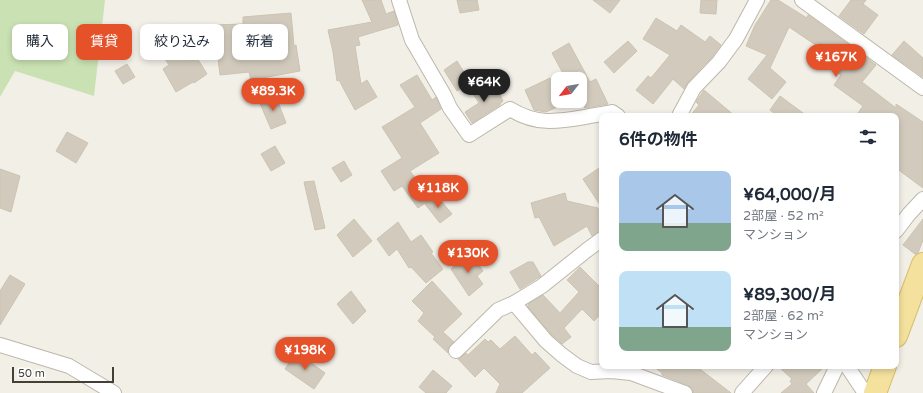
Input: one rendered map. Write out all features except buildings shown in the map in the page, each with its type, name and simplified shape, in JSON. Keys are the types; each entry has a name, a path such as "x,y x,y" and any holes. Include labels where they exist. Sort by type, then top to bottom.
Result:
{"main road":[{"path":"899,328 923,264"},
{"path":"875,393 884,369"}],"street":[{"path":"399,0 412,40 450,108 469,135 510,109 522,116 548,122 564,121 599,114"},
{"path":"681,113 694,88 719,62 736,39 757,0"},
{"path":"802,0 923,88"},
{"path":"899,227 923,199"},
{"path":"456,351 498,310 514,303 542,286 599,241"},
{"path":"514,303 546,340 562,355 577,366 591,372 611,371 631,373 684,393"},
{"path":"0,346 69,366 114,393"},
{"path":"742,393 763,369"},
{"path":"824,393 836,369"},
{"path":"849,369 865,393"}],"green space":[{"path":"0,0 105,0 102,24 76,24 76,60 98,60 94,96 15,71 0,97"}]}
